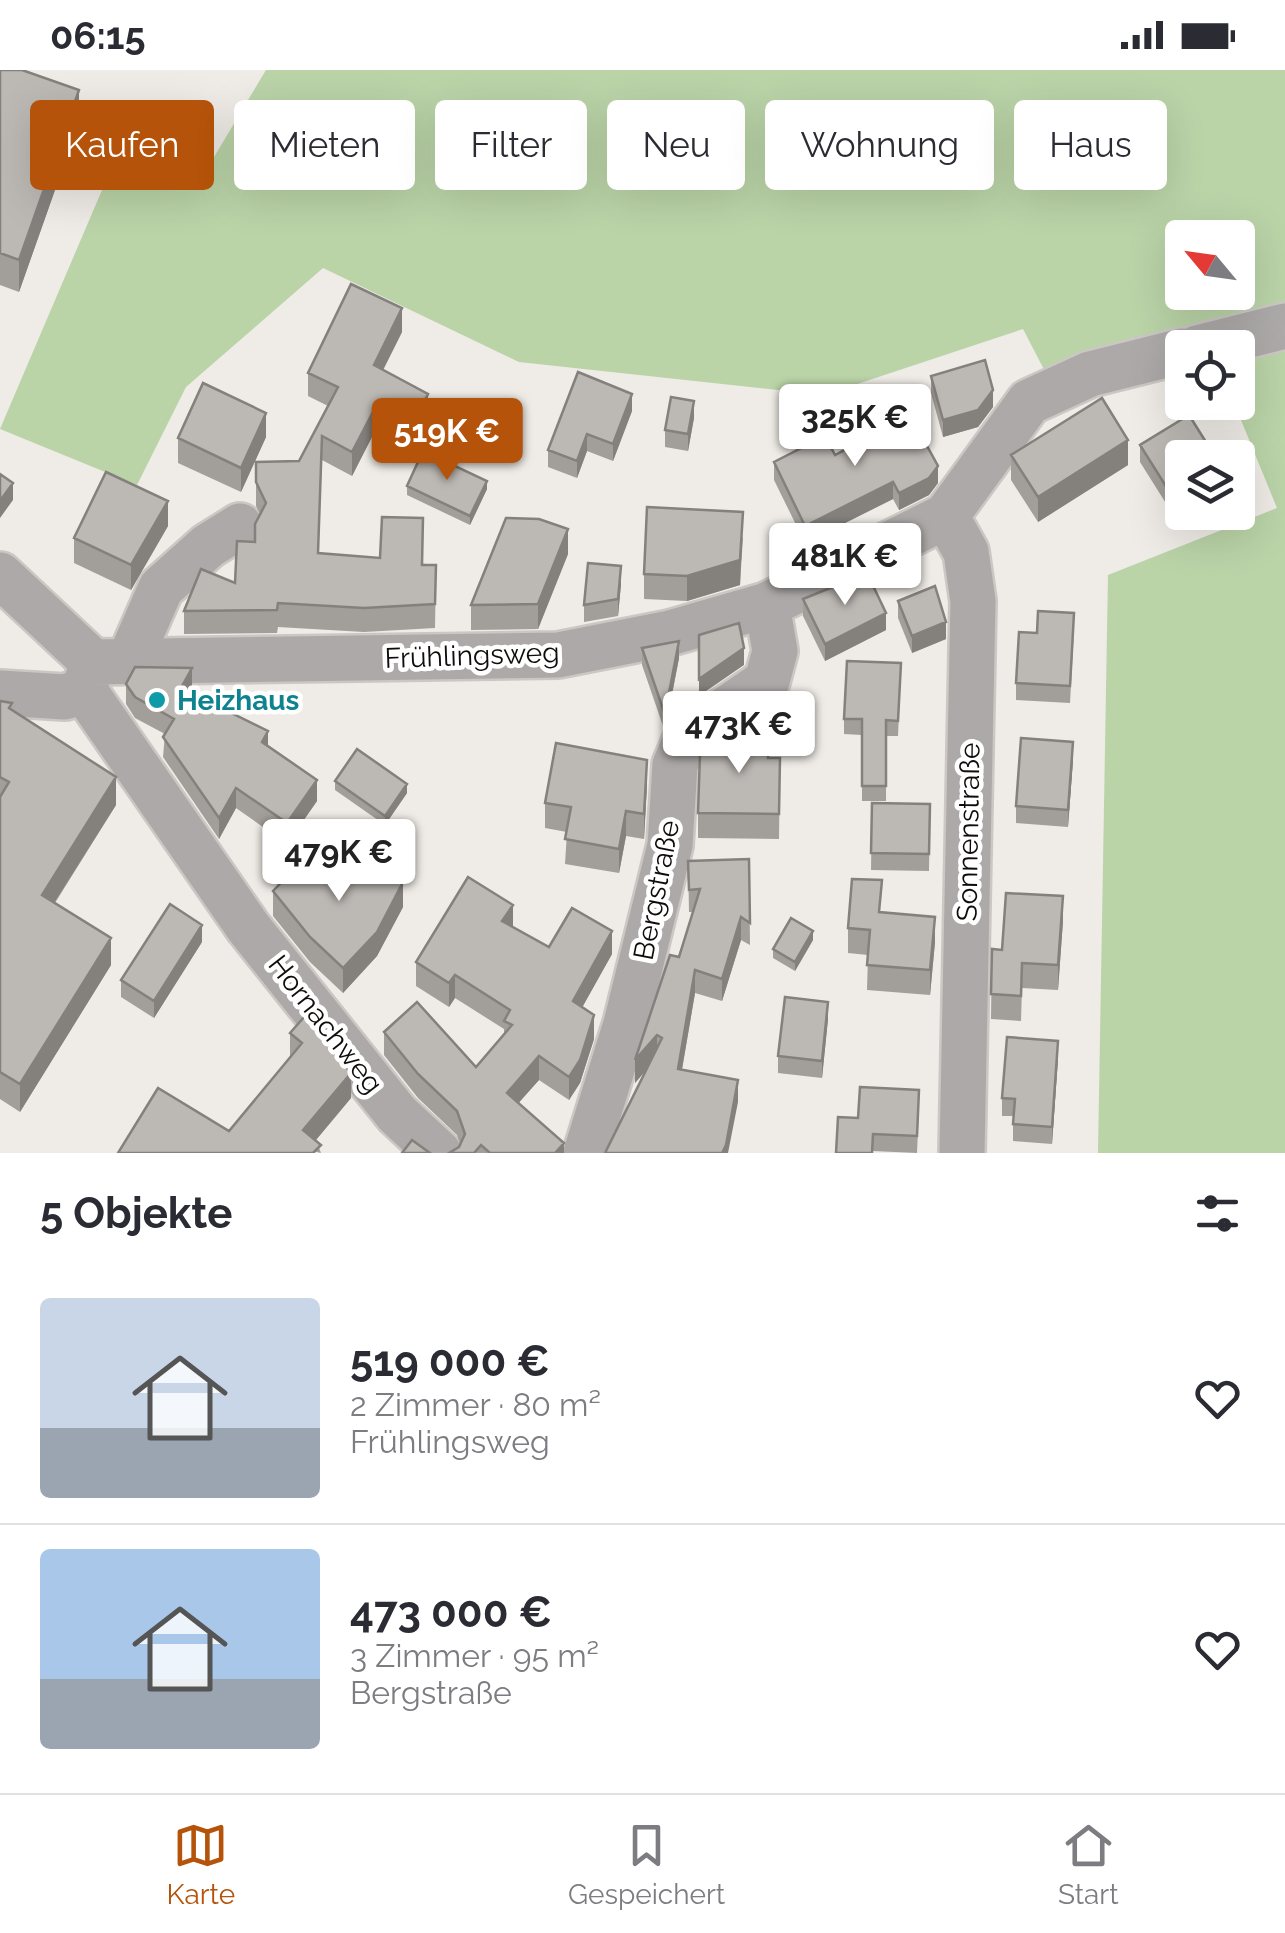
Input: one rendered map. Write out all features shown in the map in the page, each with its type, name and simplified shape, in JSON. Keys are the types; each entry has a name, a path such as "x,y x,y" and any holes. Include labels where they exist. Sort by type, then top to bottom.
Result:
{"street":[{"path":"1255,334 1285,326"},
{"name":"Frühlingsweg","path":"0,693 66,697 102,671 558,655 670,632 768,605 946,516 1029,402 1090,374 1165,355"},
{"name":"Sonnenstraße","path":"946,516 966,552 973,601 962,1153"},
{"path":"102,671 161,588 208,546 240,526"},
{"name":"Hornachweg","path":"0,575 102,671 248,927 397,1114 440,1153"},
{"name":"Bergstraße","path":"586,1153 626,1024 670,845 675,765 688,735 768,681 774,652 768,605"}],"green space":[{"path":"266,70 1285,70 1285,1153 1098,1153 1108,575 1222,530 1255,530 1255,517 1277,508 1255,454 1255,440 1249,440 1241,420 1255,420 1255,330 1165,330 1165,362 1051,383 1023,329 824,395 519,362 323,268 186,387 137,485 0,429 102,190 214,190 214,157 234,124 234,190 415,190 415,100 248,100"}],"building":[{"path":"0,70 22,70 79,90 75,100 30,100 30,190 44,190 19,260 0,253"},
{"path":"351,284 402,308 374,365 428,394 411,427 375,408 352,452 322,436 318,553 380,558 382,517 423,518 422,565 436,565 435,604 364,608 278,603 277,610 184,611 201,569 235,583 237,541 255,542 255,524 266,503 256,482 256,462 299,461 338,387 308,373"},
{"path":"985,360 993,390 978,410 943,420 931,376"},
{"path":"578,372 632,394 613,444 587,434 577,461 548,450"},
{"path":"203,383 266,413 241,468 178,438"},
{"path":"671,397 694,401 688,434 665,430"},
{"path":"1102,398 1128,440 1038,497 1011,455"},
{"path":"910,415 938,466 929,478 899,493 893,482 805,526 774,462 825,436 835,455"},
{"path":"1181,420 1192,420 1205,440 1165,440 1165,485 1140,445"},
{"path":"423,451 487,481 470,516 407,486"},
{"path":"106,472 168,501 131,565 74,538"},
{"path":"0,474 13,483 0,501"},
{"path":"647,507 743,512 740,560 687,576 644,574"},
{"path":"506,518 539,519 568,529 538,604 471,605"},
{"path":"588,563 621,566 618,599 584,605"},
{"path":"867,573 886,613 825,644 803,599"},
{"path":"935,586 946,622 912,636 898,601"},
{"path":"1038,611 1074,613 1070,686 1016,683 1019,632 1037,633"},
{"path":"739,623 744,648 699,679 699,635"},
{"path":"679,641 667,703 663,709 642,648"},
{"path":"847,661 901,663 898,721 886,720 886,786 862,786 862,719 844,719"},
{"path":"135,667 192,668 181,688 268,731 262,742 317,780 287,823 236,788 219,818 163,737 174,719 135,697 126,684"},
{"path":"0,701 12,703 9,708 116,777 42,895 111,938 20,1084 0,1072 0,797 9,782 0,777"},
{"path":"710,732 768,733 768,758 780,758 779,814 698,813 700,754 710,754"},
{"path":"1021,738 1073,742 1068,810 1016,806"},
{"path":"556,743 647,760 644,814 626,811 619,849 565,839 571,807 545,803"},
{"path":"357,749 407,784 385,816 335,781"},
{"path":"872,803 930,804 929,854 871,853"},
{"path":"348,852 403,882 377,932 343,968 310,937 273,891 304,859 333,875"},
{"path":"749,859 750,923 741,917 722,979 695,970 678,1069 738,1080 726,1145 722,1153 605,1153 662,1038 657,1035 635,1060 670,955 679,957 700,889 689,890 688,861"},
{"path":"468,877 513,905 502,921 549,947 572,908 612,931 573,1001 594,1015 580,1060 569,1077 539,1056 507,1093 564,1143 555,1153 490,1153 481,1145 474,1153 449,1153 459,1147 465,1134 457,1111 418,1074 384,1032 417,1002 476,1067 512,1025 504,1021 510,1010 455,975 449,983 416,962"},
{"path":"852,879 882,880 879,912 935,917 930,970 867,965 870,930 848,928"},
{"path":"1006,893 1063,896 1058,965 1022,963 1021,996 991,994 992,949 1002,950"},
{"path":"170,904 202,925 154,1001 121,980"},
{"path":"791,918 813,931 795,962 773,949"},
{"path":"785,997 828,1002 822,1061 778,1056"},
{"path":"305,1016 351,1073 303,1130 321,1145 313,1153 118,1153 158,1088 229,1131 302,1043 290,1033"},
{"path":"1007,1037 1058,1041 1052,1127 1013,1124 1015,1099 1002,1098"},
{"path":"860,1087 919,1090 917,1136 873,1134 872,1153 836,1153 838,1117 858,1118"},
{"path":"412,1140 430,1153 402,1153"}],"place":[{"name":"Heizhaus","path":"157,700"}]}
